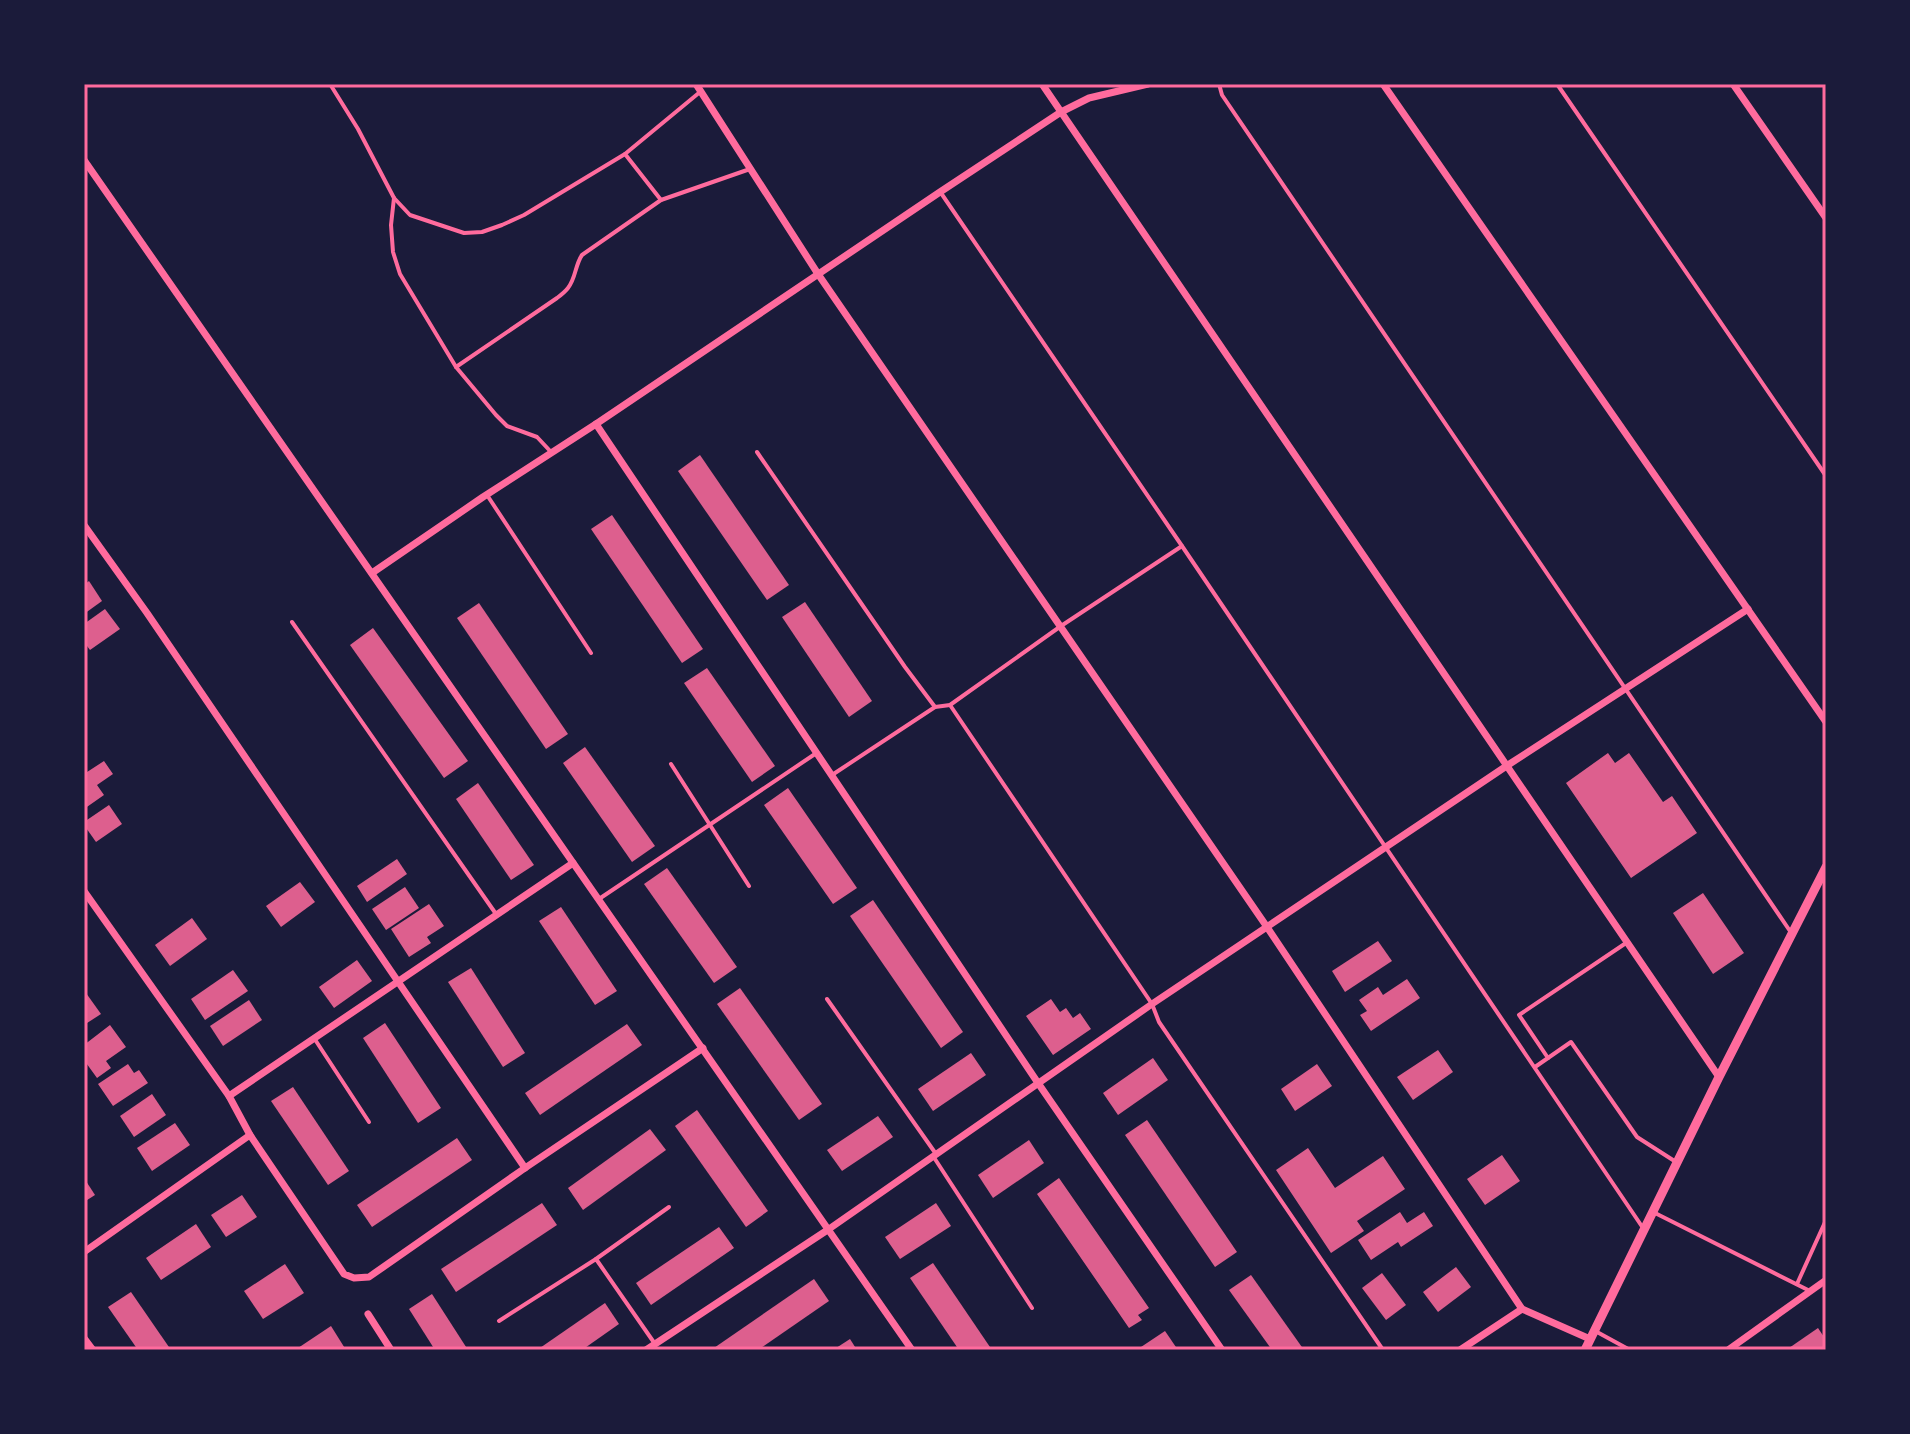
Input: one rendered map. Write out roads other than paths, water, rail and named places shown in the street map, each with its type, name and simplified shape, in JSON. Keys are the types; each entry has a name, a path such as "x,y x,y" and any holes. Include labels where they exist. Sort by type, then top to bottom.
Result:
{"street":[{"path":"1042,84 1719,1077"},
{"path":"372,573 1061,112 1089,98 1148,84"},
{"path":"1383,84 1826,722"},
{"path":"1733,84 1826,218"},
{"path":"698,88 818,274 1267,927 1522,1309 1592,1335"},
{"path":"84,160 912,1350"},
{"path":"596,424 1038,1083 1222,1350"},
{"path":"84,525 525,1168"},
{"path":"646,1350 829,1229 1152,1004 1508,765 1748,609"},
{"path":"229,1096 573,863"},
{"path":"1585,1350 1826,867"},
{"path":"84,891 229,1096 250,1135 344,1274 354,1278 369,1277 703,1048"},
{"path":"84,1252 250,1135"},
{"path":"1728,1350 1826,1280"},
{"path":"1460,1350 1522,1309"},
{"path":"368,1314 391,1350"},
{"path":"84,1338 93,1350"}],"lane":[{"path":"330,84 394,198 410,215 464,233 482,232 524,215 625,154 698,88"},
{"path":"1219,84 1222,95 1792,934"},
{"path":"1557,84 1826,476"},
{"path":"625,154 661,200"},
{"path":"456,367 557,298 568,289 575,265 582,255 661,200 750,169"},
{"path":"940,192 1644,1230"},
{"path":"394,198 391,225 393,252 400,274 456,367 507,426 537,437 552,453"},
{"path":"757,452 935,707"},
{"path":"487,495 591,653"},
{"path":"832,775 935,707 950,705 1061,626 1182,546"},
{"path":"292,622 496,914"},
{"path":"950,705 1152,1004 1159,1022 1383,1350"},
{"path":"599,899 817,752"},
{"path":"671,764 749,886"},
{"path":"1548,1058 1519,1015 1628,942"},
{"path":"827,999 935,1155 1032,1308"},
{"path":"314,1038 369,1122"},
{"path":"1535,1067 1571,1042 1637,1137 1678,1163"},
{"path":"499,1321 596,1259 669,1207"},
{"path":"1653,1212 1810,1291"},
{"path":"1797,1284 1826,1220"},
{"path":"596,1259 655,1344"},
{"path":"1592,1335 1630,1350"}]}
